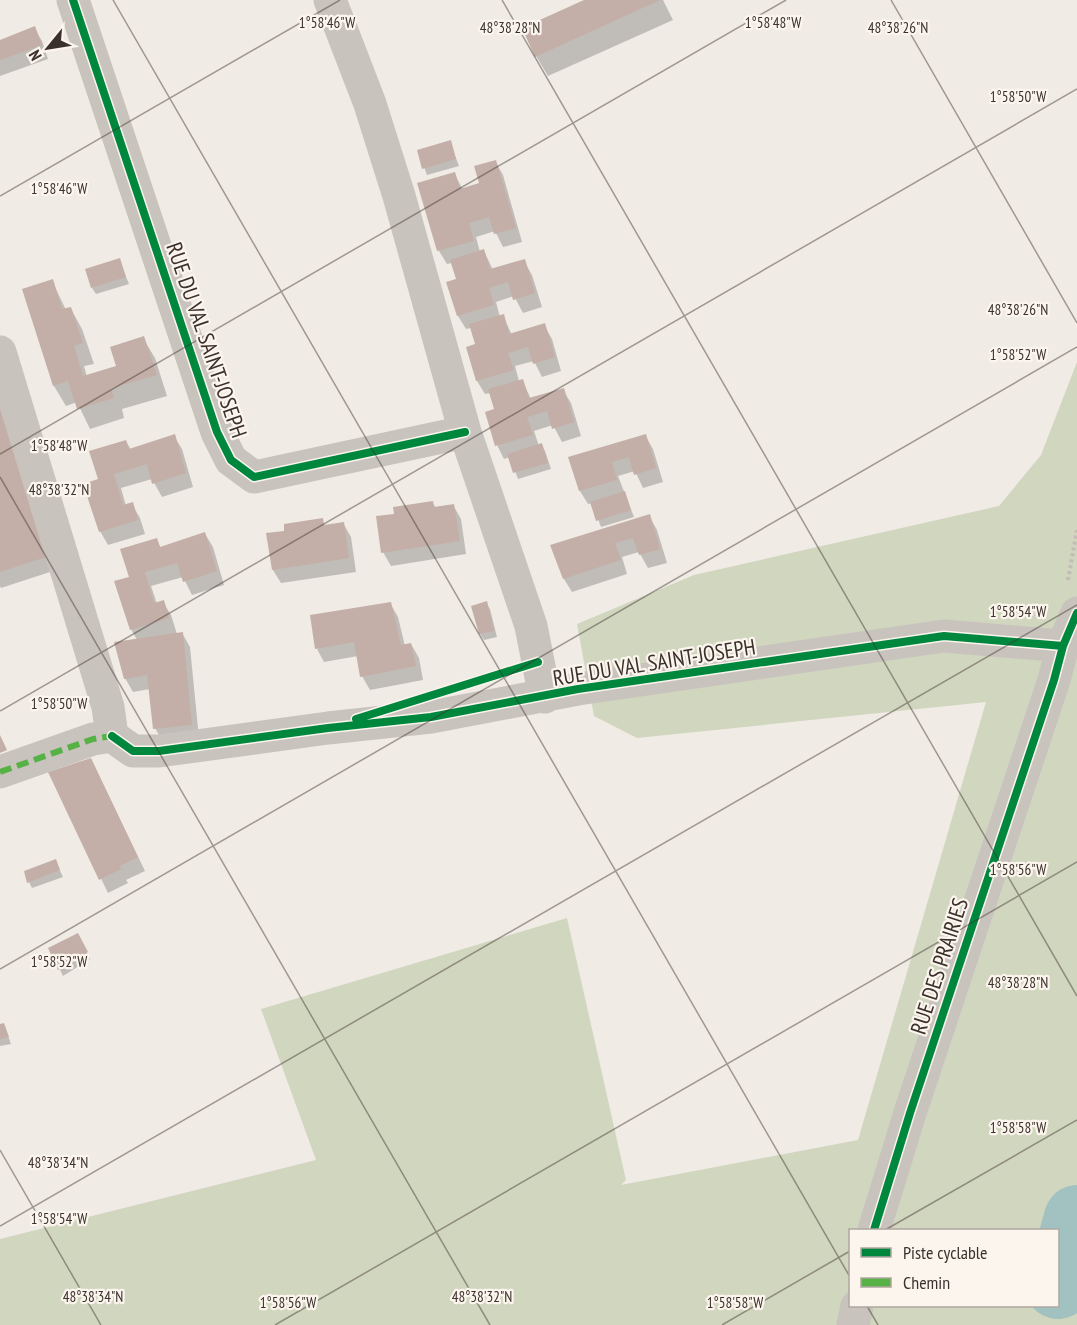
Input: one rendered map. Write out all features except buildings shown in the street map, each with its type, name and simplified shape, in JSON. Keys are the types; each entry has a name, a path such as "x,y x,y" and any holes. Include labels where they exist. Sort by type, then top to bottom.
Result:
{"street":[{"name":"RUE DU VAL SAINT-JOSEPH","path":"73,0 218,432 231,460 254,477 465,432"},
{"name":"RUE DU VAL SAINT-JOSEPH","path":"330,0 370,104 399,196 465,432 531,626 545,697"},
{"path":"0,352 108,706 112,736 93,739 0,772"},
{"name":"RUE DES PRAIRIES","path":"874,1229 910,1113 1050,691 1063,646 1072,598"},
{"name":"RUE DU VAL SAINT-JOSEPH","path":"112,736 133,751 159,751 328,728 431,717 578,689 944,636 1063,646"},
{"path":"853,1325 857,1307"}],"path":[{"path":"1072,598 1077,530"}],"green space":[{"path":"1077,362 1077,1325 0,1325 0,1239 316,1160 261,1009 567,918 626,1180 621,1185 858,1140 986,702 637,738 594,716 577,624 694,575 999,506 1041,455"}],"waterway":[{"path":"1059,1282 1077,1218"}],"marked path":[{"path":"0,772 93,739 112,736"}],"cycle path":[{"path":"73,0 217,432 231,460 254,477 465,432"},
{"path":"874,1229 910,1113 1054,680 1063,646 1077,613"},
{"path":"112,736 133,751 159,751 328,728 431,717 578,689 944,636 1063,646"},
{"path":"356,719 538,662"}]}
